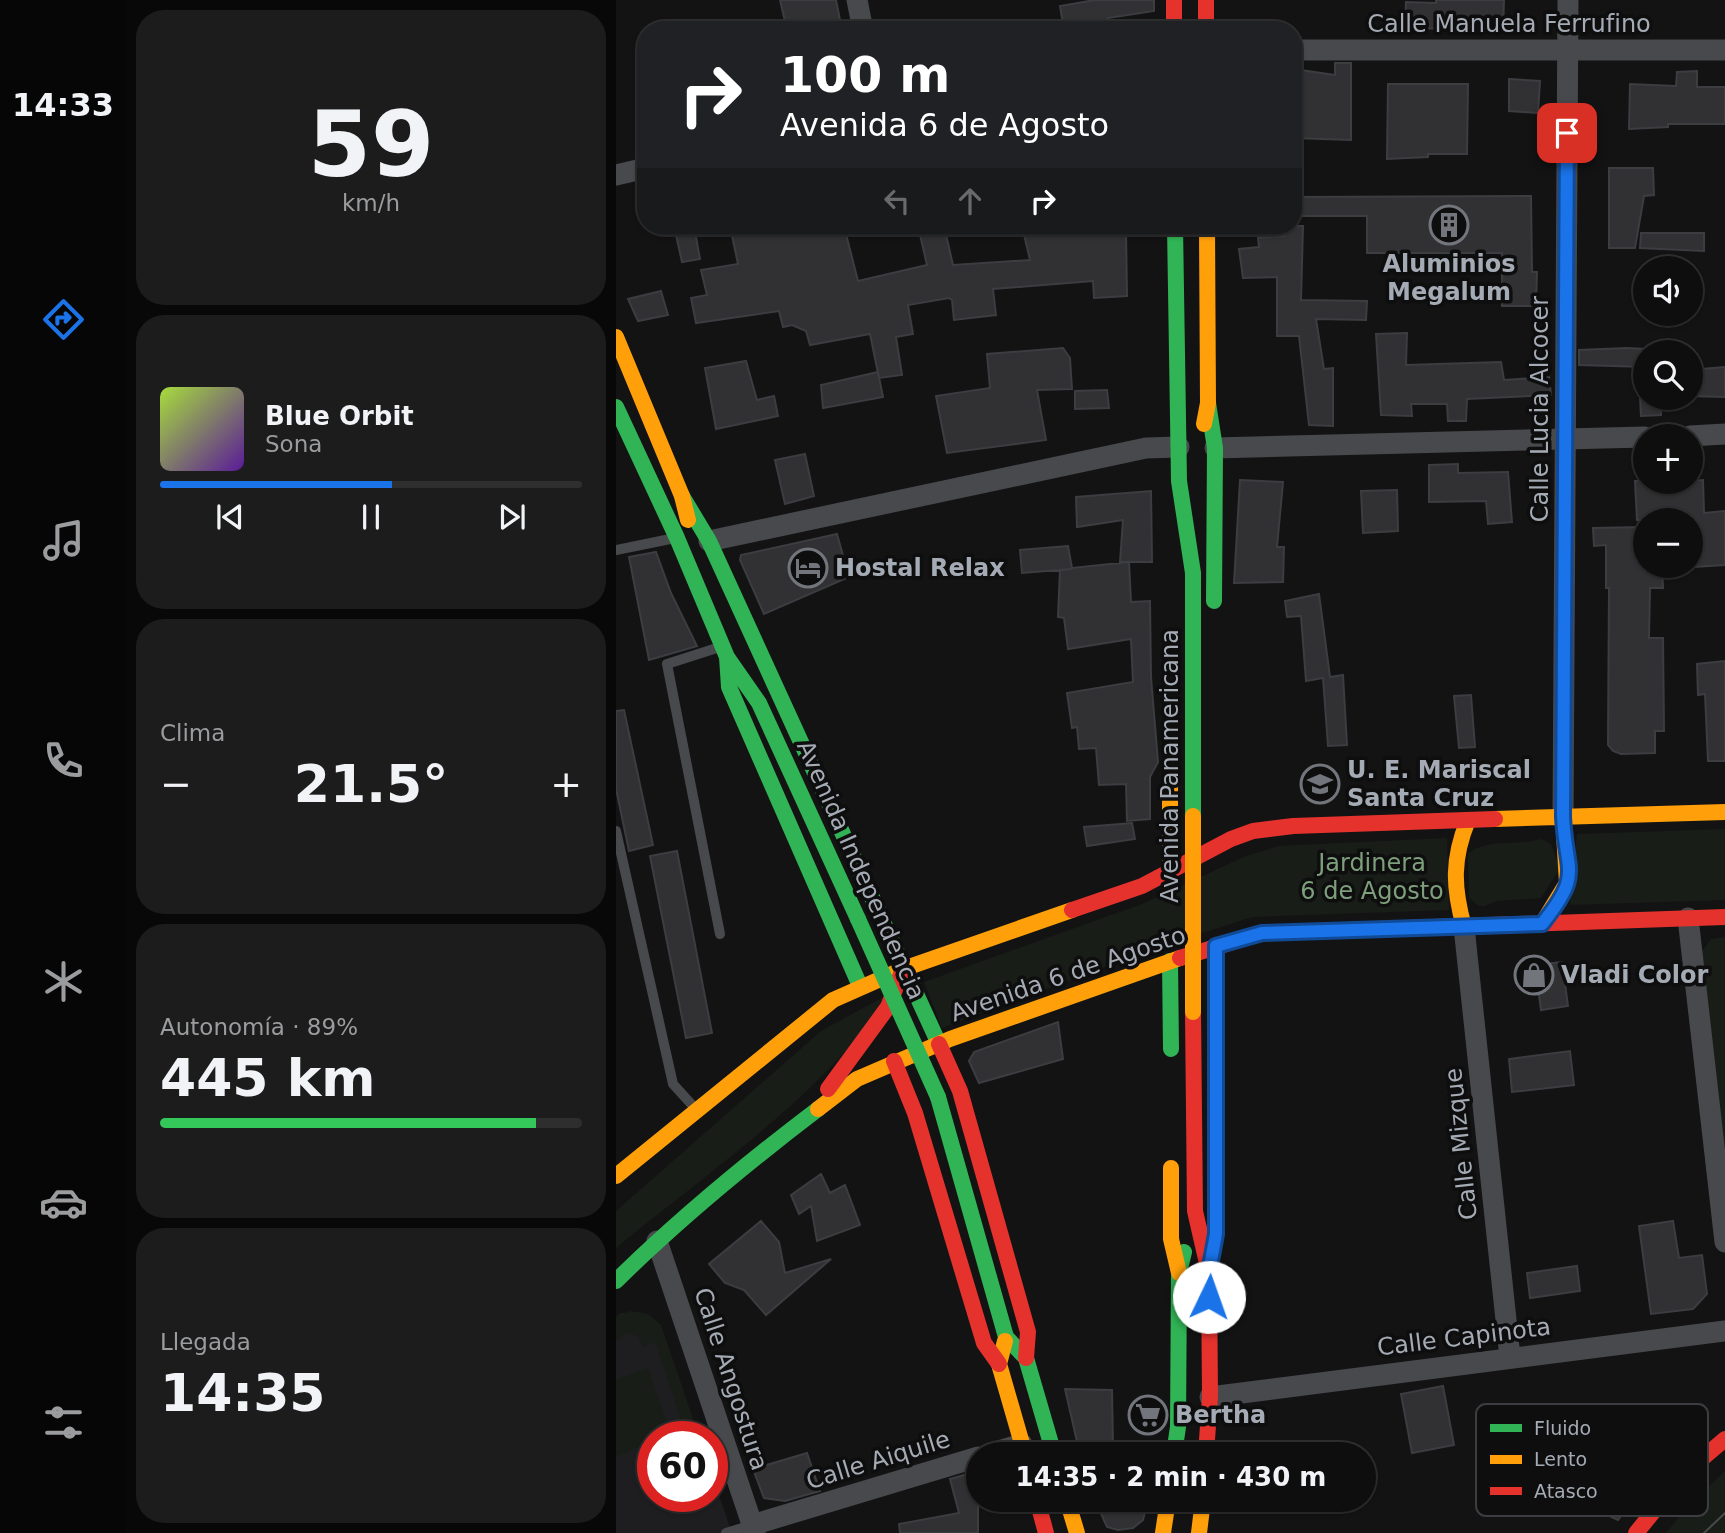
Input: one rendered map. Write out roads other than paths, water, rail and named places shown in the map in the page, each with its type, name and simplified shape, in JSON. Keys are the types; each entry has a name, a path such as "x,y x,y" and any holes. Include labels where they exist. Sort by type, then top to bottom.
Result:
{"main road":[{"path":"1174,0 1174,21"},
{"path":"1206,0 1206,21"},
{"name":"Avenida Panamericana","path":"1175,235 1179,481 1193,573 1195,1211 1209,1272 1210,1397 1207,1442"},
{"name":"Avenida Panamericana","path":"1193,573 1199,536 1199,447 1208,403 1207,235"},
{"name":"Avenida Independencia","path":"616,337 682,496 691,533 757,683 759,703"},
{"path":"1208,403 1215,448 1214,617"},
{"name":"Avenida Independencia","path":"616,407 677,538 725,651 759,703 938,1097 1006,1337 1026,1358 1050,1442"},
{"path":"1172,549 1179,481"},
{"path":"682,496 709,541 960,1091 1028,1332 1026,1358"},
{"path":"725,651 729,687 860,986"},
{"path":"1170,873 1171,766"},
{"path":"620,1183 682,1124 833,1000 903,969 1170,873 1253,831 1293,826 1725,812"},
{"path":"1542,924 1569,883 1571,867 1564,841 1563,817"},
{"path":"1464,927 1452,872 1458,841 1468,820"},
{"path":"1213,827 1213,849"},
{"name":"Avenida 6 de Agosto","path":"616,1281 657,1241 820,1106 857,1079 937,1044 1170,961 1262,933 1725,917"},
{"path":"1216,946 1216,1061"},
{"path":"1170,961 1171,1062"},
{"path":"820,1106 834,1076 875,1029 897,990 903,969"},
{"path":"894,1062 915,1113 984,1343 999,1364 1022,1442"},
{"path":"1171,1157 1171,1239 1179,1273"},
{"name":"Avenida Panamericana","path":"1176,1442 1179,1273 1195,1211"},
{"path":"1209,1272 1216,1234"},
{"name":"Avenida 6 de Agosto","path":"616,1267 657,1241"},
{"path":"999,1364 1006,1337"},
{"path":"1708,1454 1725,1439"},
{"path":"1040,1512 1046,1533"},
{"path":"1071,1512 1077,1533"},
{"path":"1163,1533 1166,1512"},
{"path":"1199,1533 1202,1512"},
{"path":"1636,1533 1650,1516"}],"street":[{"path":"857,0 861,21"},
{"name":"Calle Lucia Alcocer","path":"1563,817 1569,0"},
{"name":"Calle Manuela Ferrufino","path":"1302,50 1725,50"},
{"path":"616,174 637,170"},
{"path":"1703,436 1725,435"},
{"path":"1215,448 1633,437"},
{"path":"709,541 1146,448 1179,447"},
{"path":"1688,918 1725,1242"},
{"name":"Calle Mizque","path":"1464,927 1510,1357"},
{"name":"Calle Angostura","path":"657,1241 754,1529"},
{"name":"Calle Capinota","path":"1210,1397 1725,1331"},
{"name":"Calle Aiquile","path":"754,1529 966,1461"}],"lane":[{"path":"616,550 677,538"},
{"path":"720,934 667,664 725,651"},
{"path":"616,831 673,1084 698,1111"},
{"path":"729,1533 754,1529"}],"tram line":[{"path":"1704,1533 1725,1513"}],"place":[{"name":"Aluminios Megalum","path":"1449,225"},
{"name":"Hostal Relax","path":"808,568"},
{"name":"U. E. Mariscal Santa Cruz","path":"1320,784"},
{"name":"Vladi Color","path":"1534,975"},
{"name":"Bertha","path":"1148,1415"}],"park label":[{"name":"Jardinera 6 de Agosto","path":"1372,877"}]}
